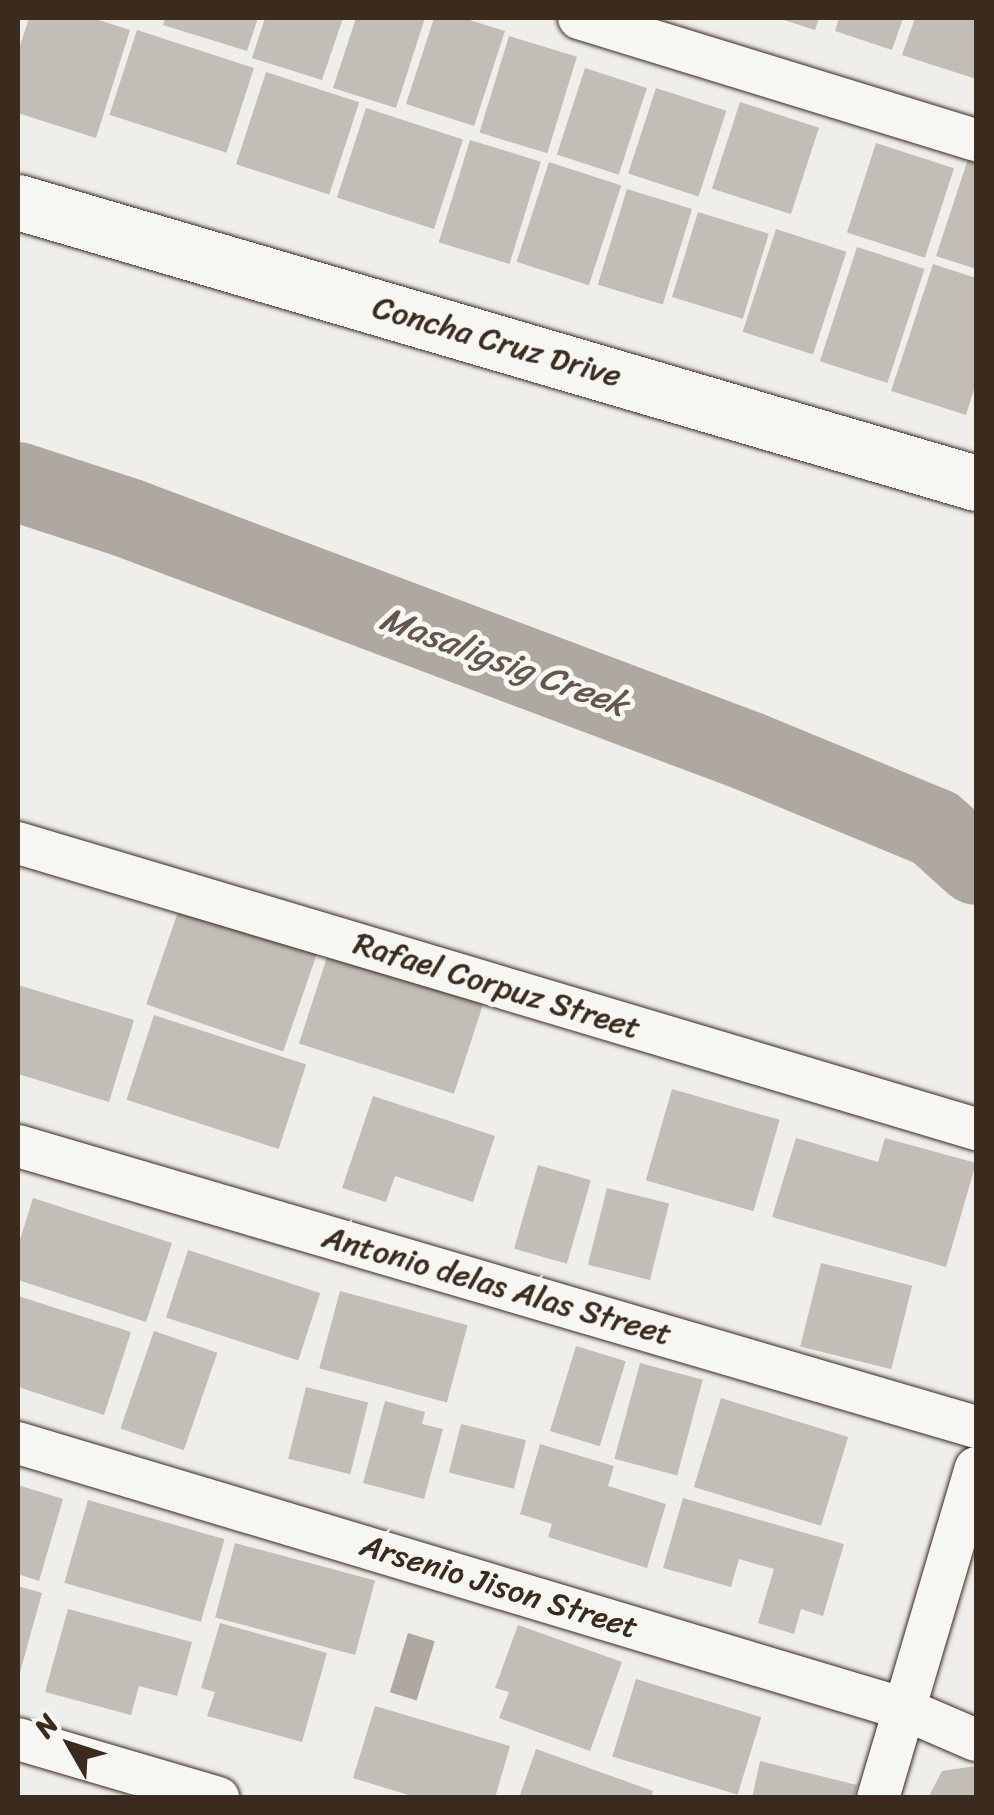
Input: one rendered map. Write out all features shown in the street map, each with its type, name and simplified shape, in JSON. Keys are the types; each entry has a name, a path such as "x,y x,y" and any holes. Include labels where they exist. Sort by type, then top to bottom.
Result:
{"street":[{"path":"579,18 976,140"},
{"name":"Concha Cruz Drive","path":"18,202 976,483"},
{"name":"Rafael Corpuz Street","path":"18,843 976,1129"},
{"name":"Antonio delas Alas Street","path":"18,1146 976,1427"},
{"name":"Arsenio Jison Street","path":"18,1443 904,1709 976,1740"},
{"path":"878,1798 976,1468"},
{"path":"18,1739 218,1798"}],"shaded area":[{"path":"408,1633 435,1641 417,1700 390,1692"}],"building":[{"path":"29,18 92,18 130,30 96,138 18,113 18,52"},
{"path":"165,18 258,18 247,51 163,25"},
{"path":"265,18 343,18 322,80 252,58"},
{"path":"356,18 425,18 396,108 333,88"},
{"path":"434,18 463,18 505,31 474,126 406,104"},
{"path":"778,18 819,18 815,30"},
{"path":"839,18 903,18 892,50 835,31"},
{"path":"915,18 976,18 976,79 902,55"},
{"path":"137,30 254,68 226,153 109,115"},
{"path":"509,36 577,57 547,153 479,133"},
{"path":"585,68 647,88 619,175 557,155"},
{"path":"266,72 359,102 329,195 236,164"},
{"path":"656,88 726,111 699,196 628,174"},
{"path":"740,102 819,128 791,214 712,189"},
{"path":"366,108 463,140 434,229 337,197"},
{"path":"470,140 541,162 509,264 439,242"},
{"path":"876,143 954,168 925,258 847,232"},
{"path":"968,159 976,162 976,269 936,256"},
{"path":"549,162 621,185 589,285 517,262"},
{"path":"627,189 692,209 663,305 598,285"},
{"path":"698,212 769,234 743,319 672,297"},
{"path":"776,229 846,252 813,355 743,332"},
{"path":"857,247 925,269 887,383 820,361"},
{"path":"933,264 976,278 976,383 966,415 891,391"},
{"path":"180,906 317,953 283,1052 146,1004"},
{"path":"328,954 483,1004 454,1094 299,1043"},
{"path":"18,985 134,1020 109,1102 18,1074"},
{"path":"154,1015 306,1064 279,1149 126,1100"},
{"path":"672,1089 780,1120 753,1211 646,1180"},
{"path":"373,1096 495,1136 473,1202 395,1176 386,1202 342,1188"},
{"path":"796,1138 878,1162 885,1138 976,1163 946,1267 772,1217"},
{"path":"538,1165 591,1180 567,1264 514,1249"},
{"path":"607,1188 669,1203 650,1280 588,1265"},
{"path":"33,1198 172,1243 146,1322 18,1280 18,1246"},
{"path":"188,1250 320,1293 298,1360 166,1318"},
{"path":"821,1263 912,1286 891,1369 800,1346"},
{"path":"340,1291 468,1325 447,1402 319,1368"},
{"path":"18,1296 131,1332 104,1415 18,1387"},
{"path":"154,1331 217,1353 184,1450 120,1428"},
{"path":"576,1346 626,1361 600,1446 550,1431"},
{"path":"640,1363 703,1380 677,1475 614,1459"},
{"path":"306,1387 368,1402 350,1474 288,1459"},
{"path":"721,1398 848,1437 821,1526 694,1487"},
{"path":"385,1401 425,1412 422,1424 443,1429 424,1499 363,1483"},
{"path":"461,1424 526,1440 514,1489 449,1473"},
{"path":"540,1444 614,1466 608,1486 666,1504 647,1568 548,1537 552,1524 520,1514"},
{"path":"18,1485 63,1499 39,1581 18,1574"},
{"path":"683,1498 844,1544 823,1616 801,1609 794,1634 758,1623 774,1569 739,1559 731,1587 663,1568"},
{"path":"88,1500 224,1539 201,1622 64,1583"},
{"path":"235,1543 375,1581 355,1655 215,1617"},
{"path":"18,1586 42,1593 19,1676 18,1676"},
{"path":"68,1609 192,1642 177,1696 139,1686 131,1715 45,1692"},
{"path":"220,1623 327,1653 302,1742 207,1716 215,1692 201,1688"},
{"path":"518,1625 622,1662 590,1751 499,1718 509,1692 495,1688"},
{"path":"636,1679 761,1717 738,1795 612,1756"},
{"path":"375,1706 510,1746 495,1798 418,1798 353,1778"},
{"path":"536,1749 653,1791 651,1798 519,1798"},
{"path":"760,1761 857,1785 854,1798 752,1798"},
{"path":"976,1766 976,1798 928,1798 942,1771"}],"waterway":[{"name":"Masaligsig Creek","path":"18,482 128,518 748,751 935,828 976,865"}]}
